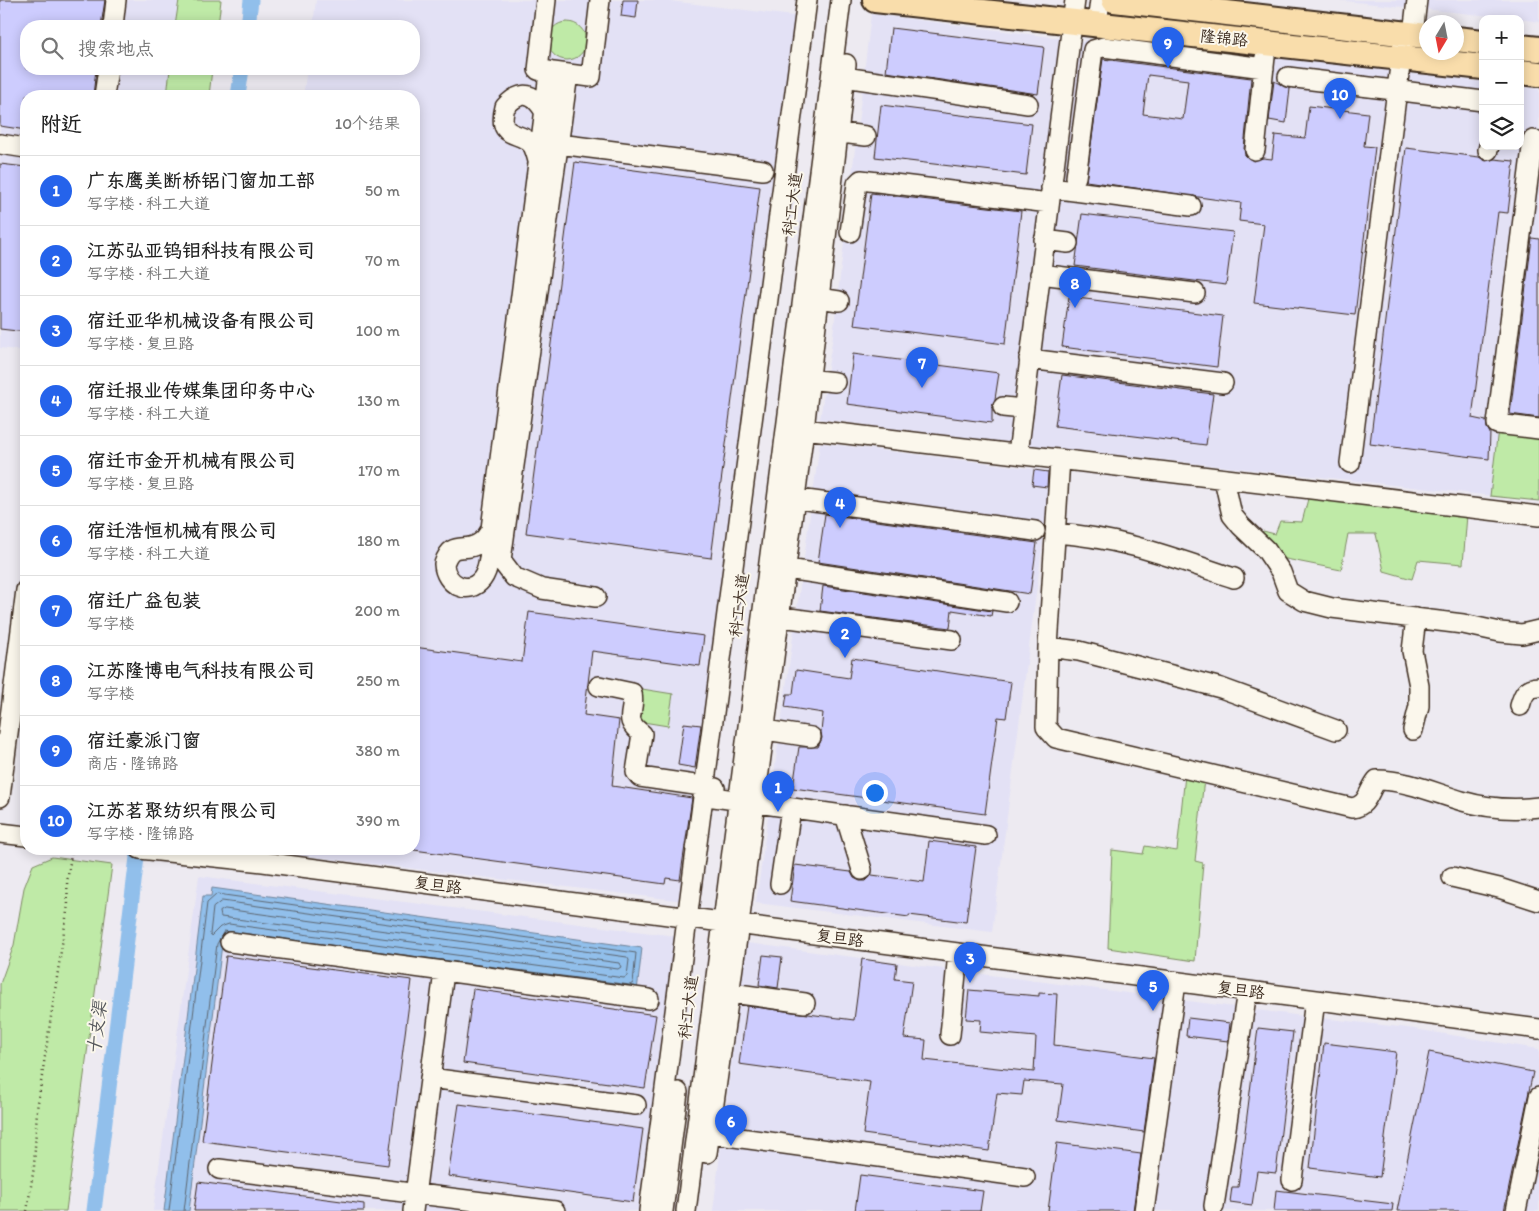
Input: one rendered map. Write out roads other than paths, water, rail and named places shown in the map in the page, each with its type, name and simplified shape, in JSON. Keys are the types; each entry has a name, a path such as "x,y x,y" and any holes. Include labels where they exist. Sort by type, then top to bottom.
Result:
{"main road":[{"name":"隆锦路","path":"875,0 1073,11 1097,24 1479,67"},
{"name":"隆锦路","path":"1114,0 1415,35"},
{"path":"1464,40 1479,42"},
{"path":"1524,47 1539,49"},
{"path":"1524,72 1539,74"}],"street":[{"path":"114,20 116,0"},
{"path":"546,0 538,70 591,77 600,0"},
{"path":"712,790 807,0"},
{"name":"科工大道","path":"663,1211 693,918 819,0"},
{"name":"科工大道","path":"686,1211 703,1133 771,616 831,132 841,0"},
{"path":"853,0 844,77 831,132 866,136"},
{"path":"1097,24 1100,0"},
{"path":"1350,464 1401,58 1415,35 1417,0"},
{"path":"1018,454 1073,11"},
{"path":"1180,57 1182,34"},
{"path":"1255,150 1267,43"},
{"path":"1076,177 1093,50 1103,47 1264,68"},
{"path":"498,530 474,546 461,546 451,551 444,564 447,578 453,584 465,588 476,585 493,566 498,530 547,162 545,109 550,71"},
{"path":"547,162 559,144 568,74"},
{"path":"105,90 107,75"},
{"path":"844,77 1028,104"},
{"path":"1288,77 1479,101"},
{"path":"547,162 533,146 507,130 503,124 505,106 510,101 525,96 538,101 545,109 559,144"},
{"path":"1061,110 1084,114"},
{"path":"1539,141 1533,140 1496,424 1539,429"},
{"path":"0,144 20,147"},
{"path":"559,144 763,170"},
{"path":"1035,531 786,498 804,428 801,378 819,298 821,214 851,225 856,184 861,180 867,179 1191,206"},
{"path":"1044,240 1068,243"},
{"path":"1040,274 1194,293"},
{"path":"819,298 839,301"},
{"path":"1029,360 1223,383"},
{"path":"801,378 835,382"},
{"path":"1003,407 1023,409"},
{"path":"804,428 1539,516"},
{"path":"1060,459 1048,647 1046,727 1056,738 1352,808 1360,807 1377,780 1391,780 1465,802 1500,808 1539,807"},
{"path":"1224,479 1232,515 1266,550 1281,572 1288,591 1304,601 1332,608 1463,624 1500,632 1522,634 1539,630"},
{"path":"1055,533 1090,535 1115,540 1234,578"},
{"path":"493,566 542,589 596,597"},
{"path":"777,567 1008,602"},
{"path":"771,616 952,640"},
{"path":"1413,730 1419,706 1419,686 1412,651 1416,618"},
{"path":"0,797 20,638"},
{"path":"1048,647 1079,650 1221,688 1336,730"},
{"path":"599,686 632,693 630,720 632,727 642,734 636,772 640,777 747,797 791,808 986,835"},
{"path":"1520,706 1523,694 1528,689 1539,687"},
{"path":"756,729 811,737"},
{"path":"780,884 791,808"},
{"path":"845,815 862,870"},
{"path":"0,833 20,835"},
{"name":"复旦路","path":"220,855 285,857 693,918 1539,1029"},
{"path":"1452,877 1499,888 1539,901"},
{"path":"649,1211 693,918"},
{"path":"230,942 649,999"},
{"path":"950,1035 958,953"},
{"path":"414,1202 444,972"},
{"path":"1144,1211 1176,982"},
{"path":"1214,1206 1247,991"},
{"path":"722,992 805,1003"},
{"path":"1292,1180 1316,1000"},
{"path":"430,1078 636,1105"},
{"path":"1516,1211 1539,1096"},
{"path":"699,1211 703,1133 1025,1177"},
{"path":"219,1169 414,1202 555,1211"}],"water":[{"path":"212,888 642,948 637,991 222,944 189,1211 164,1211 203,896 211,896"}],"waterway":[{"name":"十支渠","path":"249,20 251,0"},
{"name":"十支渠","path":"239,90 241,75"},
{"name":"十支渠","path":"94,1211 137,855"}],"place":[{"name":"宿迁豪派门窗","path":"1168,68"},
{"name":"江苏茗聚纺织有限公司","path":"1340,119"},
{"name":"江苏隆博电气科技有限公司","path":"1075,308"},
{"name":"宿迁广益包装","path":"922,388"},
{"name":"宿迁报业传媒集团印务中心","path":"840,528"},
{"name":"江苏弘亚钨钼科技有限公司","path":"845,658"},
{"name":"广东鹰美断桥铝门窗加工部","path":"778,812"},
{"name":"宿迁亚华机械设备有限公司","path":"970,983"},
{"name":"宿迁市金开机械有限公司","path":"1153,1011"},
{"name":"宿迁浩恒机械有限公司","path":"731,1146"}]}
